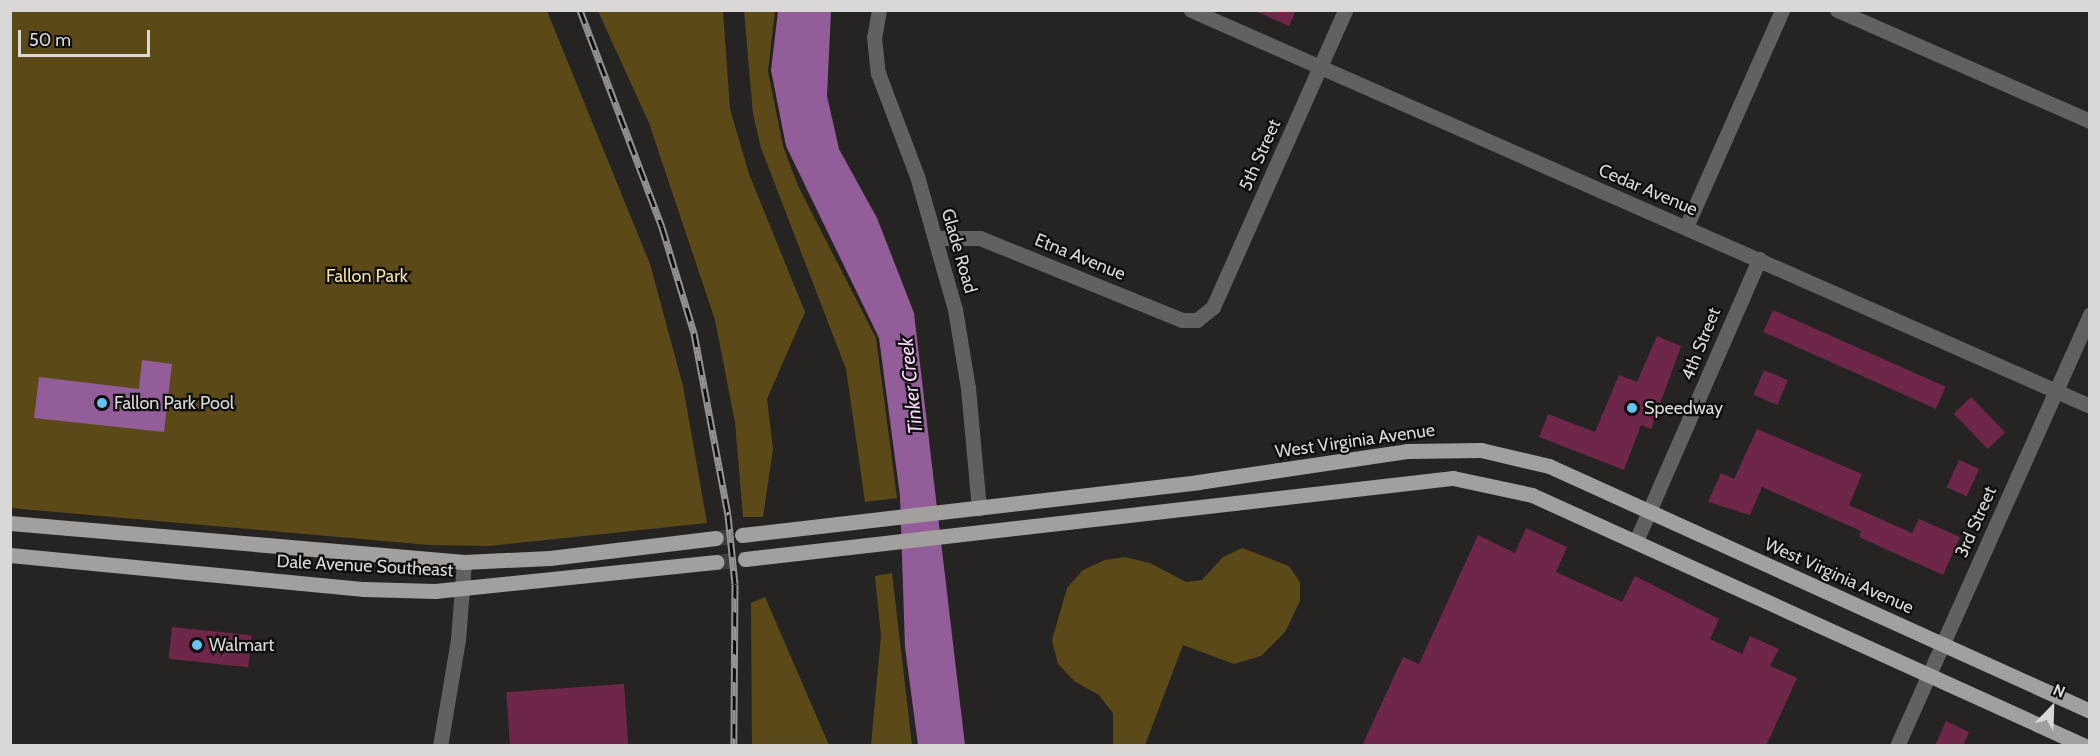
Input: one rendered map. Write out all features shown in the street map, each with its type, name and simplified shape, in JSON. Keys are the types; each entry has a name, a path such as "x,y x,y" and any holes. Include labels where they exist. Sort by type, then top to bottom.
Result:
{"main road":[{"name":"West Virginia Avenue","path":"742,535 979,509 1451,448 1515,456 1549,466 2090,711"},
{"path":"745,559 1453,478 1532,495 2085,746"},
{"name":"Dale Avenue Southeast","path":"10,523 464,562 550,558 716,538"},
{"name":"Dale Avenue Southeast","path":"10,555 364,589 463,591 717,561"}],"street":[{"name":"Glade Road","path":"879,10 874,37 878,73 948,276 968,388 979,509"},
{"name":"Cedar Avenue","path":"1191,10 2090,405"},
{"name":"5th Street","path":"1207,314 1345,10"},
{"path":"1686,227 1782,10"},
{"path":"1838,10 2090,121"},
{"name":"Etna Avenue","path":"935,238 980,238 1182,320 1207,314"},
{"name":"4th Street","path":"1636,541 1760,260"},
{"name":"3rd Street","path":"1897,746 2090,314"},
{"path":"440,746 463,591 464,562"}],"green space":[{"name":"Fallon Park","path":"10,11 547,11 650,264 683,386 707,523 489,546 429,545 11,508"},
{"path":"598,11 723,11 730,109 749,174 805,312 767,399 773,449 763,517 743,517 735,422 715,320 649,123"},
{"path":"744,11 775,11 768,71 783,146 798,186 876,338 897,498 865,502 846,369 761,148 753,114"},
{"path":"1242,548 1289,566 1300,582 1300,601 1285,632 1261,656 1234,664 1183,645 1145,745 1113,745 1113,713 1099,695 1074,681 1058,664 1052,640 1067,588 1083,570 1105,560 1125,557 1150,563 1186,582 1202,580 1223,557"},
{"path":"892,573 912,745 871,745 881,636 875,576"},
{"path":"765,597 829,745 752,745 751,603"}],"water":[{"name":"Tinker Creek","path":"778,11 831,11 827,96 839,149 877,218 914,313 965,745 918,745 905,647 900,496 879,338 786,146 771,70"},
{"name":"Fallon Park Pool","path":"142,360 172,364 164,432 34,418 39,377 139,389"}],"building":[{"path":"1253,10 1296,10 1289,26"},
{"path":"1773,310 1946,387 1936,409 1763,332"},
{"path":"1657,336 1681,346 1651,429 1641,425 1624,470 1539,437 1548,414 1595,432 1619,375 1637,382"},
{"path":"1764,370 1788,380 1777,405 1753,395"},
{"path":"1971,397 2005,432 1988,449 1954,414"},
{"path":"1757,429 1862,474 1849,505 1912,533 1919,519 1960,537 1943,575 1859,537 1861,531 1762,487 1750,515 1708,502 1721,473 1734,479"},
{"path":"1959,460 1979,469 1967,496 1947,487"},
{"path":"1526,528 1567,547 1556,572 1622,602 1635,576 1719,619 1710,639 1742,654 1750,636 1779,649 1770,666 1797,678 1766,746 1362,746 1403,657 1419,664 1478,535 1515,553"},
{"path":"172,627 252,635 248,667 169,659"},
{"path":"624,684 628,746 510,746 506,692"},
{"path":"1946,721 1969,732 1963,746 1935,746"}],"tunnel":[{"path":"716,538 742,535"},
{"path":"717,562 745,559"}],"railway":[{"path":"580,10 662,227 694,333 728,515 735,584 734,746"}],"place":[{"name":"Fallon Park Pool","path":"102,403"},
{"name":"Speedway","path":"1632,408"},
{"name":"Walmart","path":"197,645"}]}
